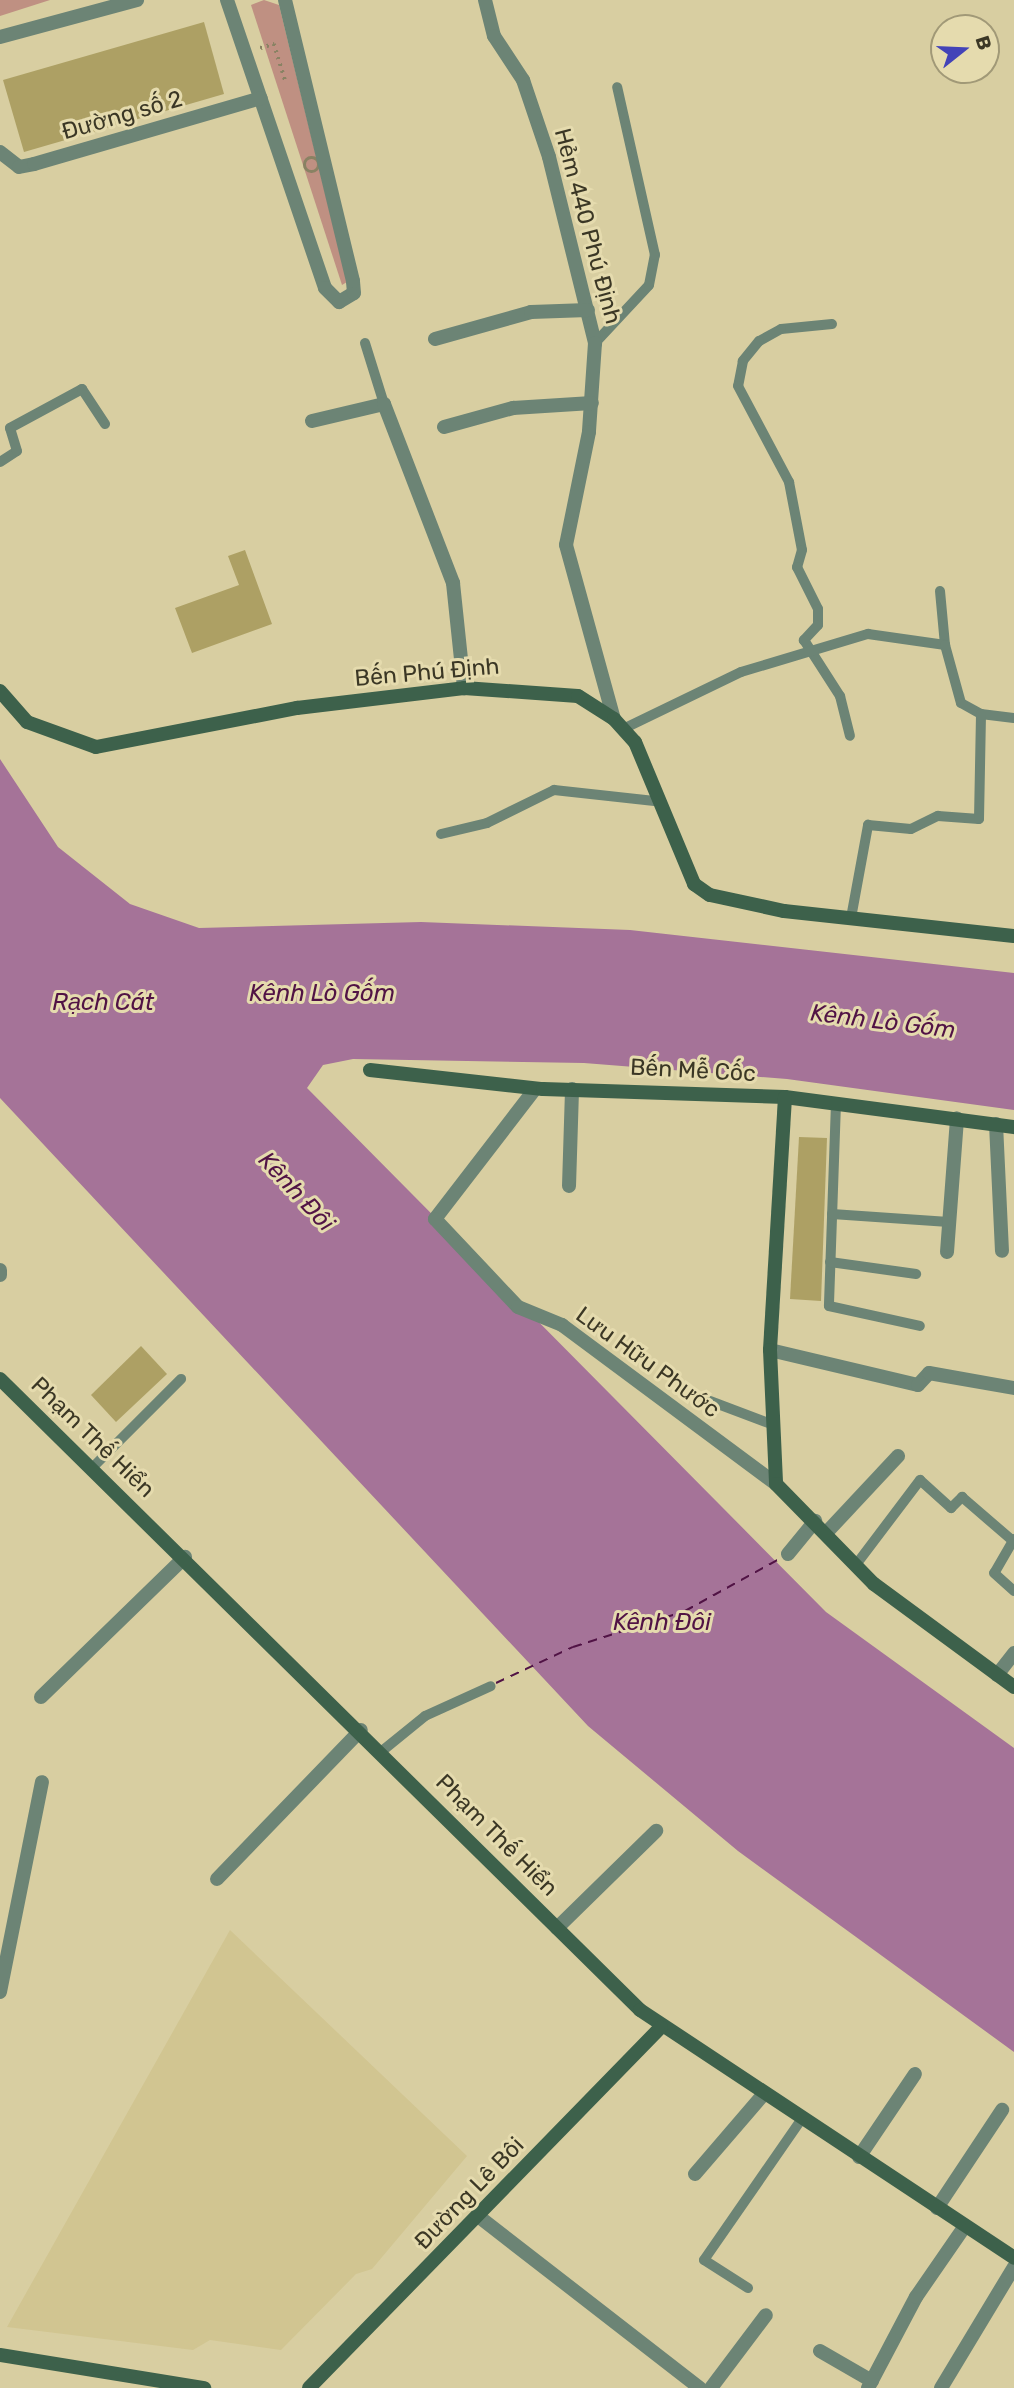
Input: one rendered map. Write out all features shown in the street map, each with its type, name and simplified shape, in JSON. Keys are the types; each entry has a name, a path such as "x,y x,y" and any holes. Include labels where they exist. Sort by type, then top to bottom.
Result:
{"street":[{"path":"0,37 88,6 137,0"},
{"path":"227,0 325,288 331,300 349,299 353,281 285,0"},
{"name":"Hẻm 440 Phú Định","path":"485,0 494,36 527,91 595,343 592,404 566,545 619,724"},
{"name":"Đường số 2","path":"0,152 19,167 34,164 261,98"},
{"path":"435,339 531,312 588,310"},
{"path":"312,421 384,404 453,583 464,688"},
{"path":"444,427 513,408 592,404"},
{"name":"Bến Phú Định","path":"0,691 27,722 96,747 297,708 464,688 578,696 619,724 635,742 654,801 694,884 710,895 851,918 1014,936"},
{"name":"Bến Mễ Cốc","path":"370,1070 535,1088 785,1097 1014,1127"},
{"name":"Lưu Hữu Phước","path":"535,1088 435,1219 518,1307 562,1325 776,1484 827,1532 855,1566 1014,1688"},
{"path":"569,1186 572,1089"},
{"path":"776,1484 770,1350 785,1097"},
{"path":"947,1252 957,1118"},
{"path":"996,1124 1002,1251"},
{"path":"0,1270 0,1275"},
{"path":"770,1350 918,1385 929,1373 1014,1388"},
{"name":"Phạm Thế Hiển","path":"0,1379 185,1557 557,1928 661,2027 1013,2257"},
{"path":"827,1532 898,1456"},
{"path":"788,1554 815,1521"},
{"path":"41,1697 185,1557"},
{"path":"997,1675 1014,1653"},
{"path":"217,1878 361,1730"},
{"path":"0,1992 42,1782"},
{"path":"557,1928 656,1830"},
{"name":"Đường Lê Bôi","path":"309,2388 661,2027"},
{"path":"859,2157 915,2074"},
{"path":"695,2174 763,2095"},
{"path":"937,2208 1002,2110"},
{"path":"478,2216 701,2388"},
{"path":"820,2351 870,2384 916,2297 965,2226"},
{"path":"941,2388 1013,2257"},
{"path":"711,2388 766,2315"},
{"path":"0,2356 204,2388"}],"lane":[{"path":"595,343 649,285 655,255 617,87"},
{"path":"832,324 781,329 759,341 743,361 738,386 789,482 802,550 797,567 818,609 818,625 804,640 840,696 850,736"},
{"path":"365,343 384,404"},
{"path":"0,462 17,451 10,428 82,389 105,424"},
{"path":"940,591 945,645 961,703 981,714 1014,718"},
{"path":"619,724 807,648 868,634 945,645"},
{"path":"851,918 868,825 911,829 938,816 979,819 981,714"},
{"path":"442,834 487,823 554,790 654,801"},
{"path":"836,1103 829,1306 920,1326"},
{"path":"832,1214 949,1222"},
{"path":"830,1262 916,1274"},
{"path":"92,1468 181,1379"},
{"path":"710,1401 774,1425"},
{"path":"855,1566 920,1480 951,1508 962,1497 1014,1540 993,1573 1014,1591"},
{"path":"382,1751 425,1716 491,1686"},
{"path":"748,2288 704,2260 801,2120"}],"path":[{"path":"245,53 274,44 290,95"},
{"path":"305,146 309,159"}],"shaded area":[{"path":"0,0 50,0 0,16"},
{"path":"264,0 279,5 347,282 342,285 251,5"},
{"path":"230,1930 467,2156 372,2269 356,2274 281,2350 210,2340 193,2350 7,2327"}],"water":[{"name":"Kênh Đôi","path":"0,759 58,847 130,904 199,928 421,922 630,930 1014,973 1014,1110 787,1079 584,1063 353,1059 323,1065 307,1088 826,1612 1014,1748 1014,2052 738,1851 588,1726 0,1098"}],"building":[{"path":"204,22 224,94 24,152 3,80"},
{"path":"245,550 272,624 192,653 175,608 239,585 228,556"},
{"path":"799,1137 827,1138 821,1301 790,1299"},
{"path":"141,1346 167,1374 116,1422 91,1395"}],"ferry route":[{"path":"496,1683 573,1647 685,1611 781,1558"}],"water label":[{"name":"Kênh Lò Gốm","path":"322,994"},
{"name":"Rạch Cát","path":"103,1003"},
{"name":"Kênh Lò Gốm","path":"883,1022"}]}
